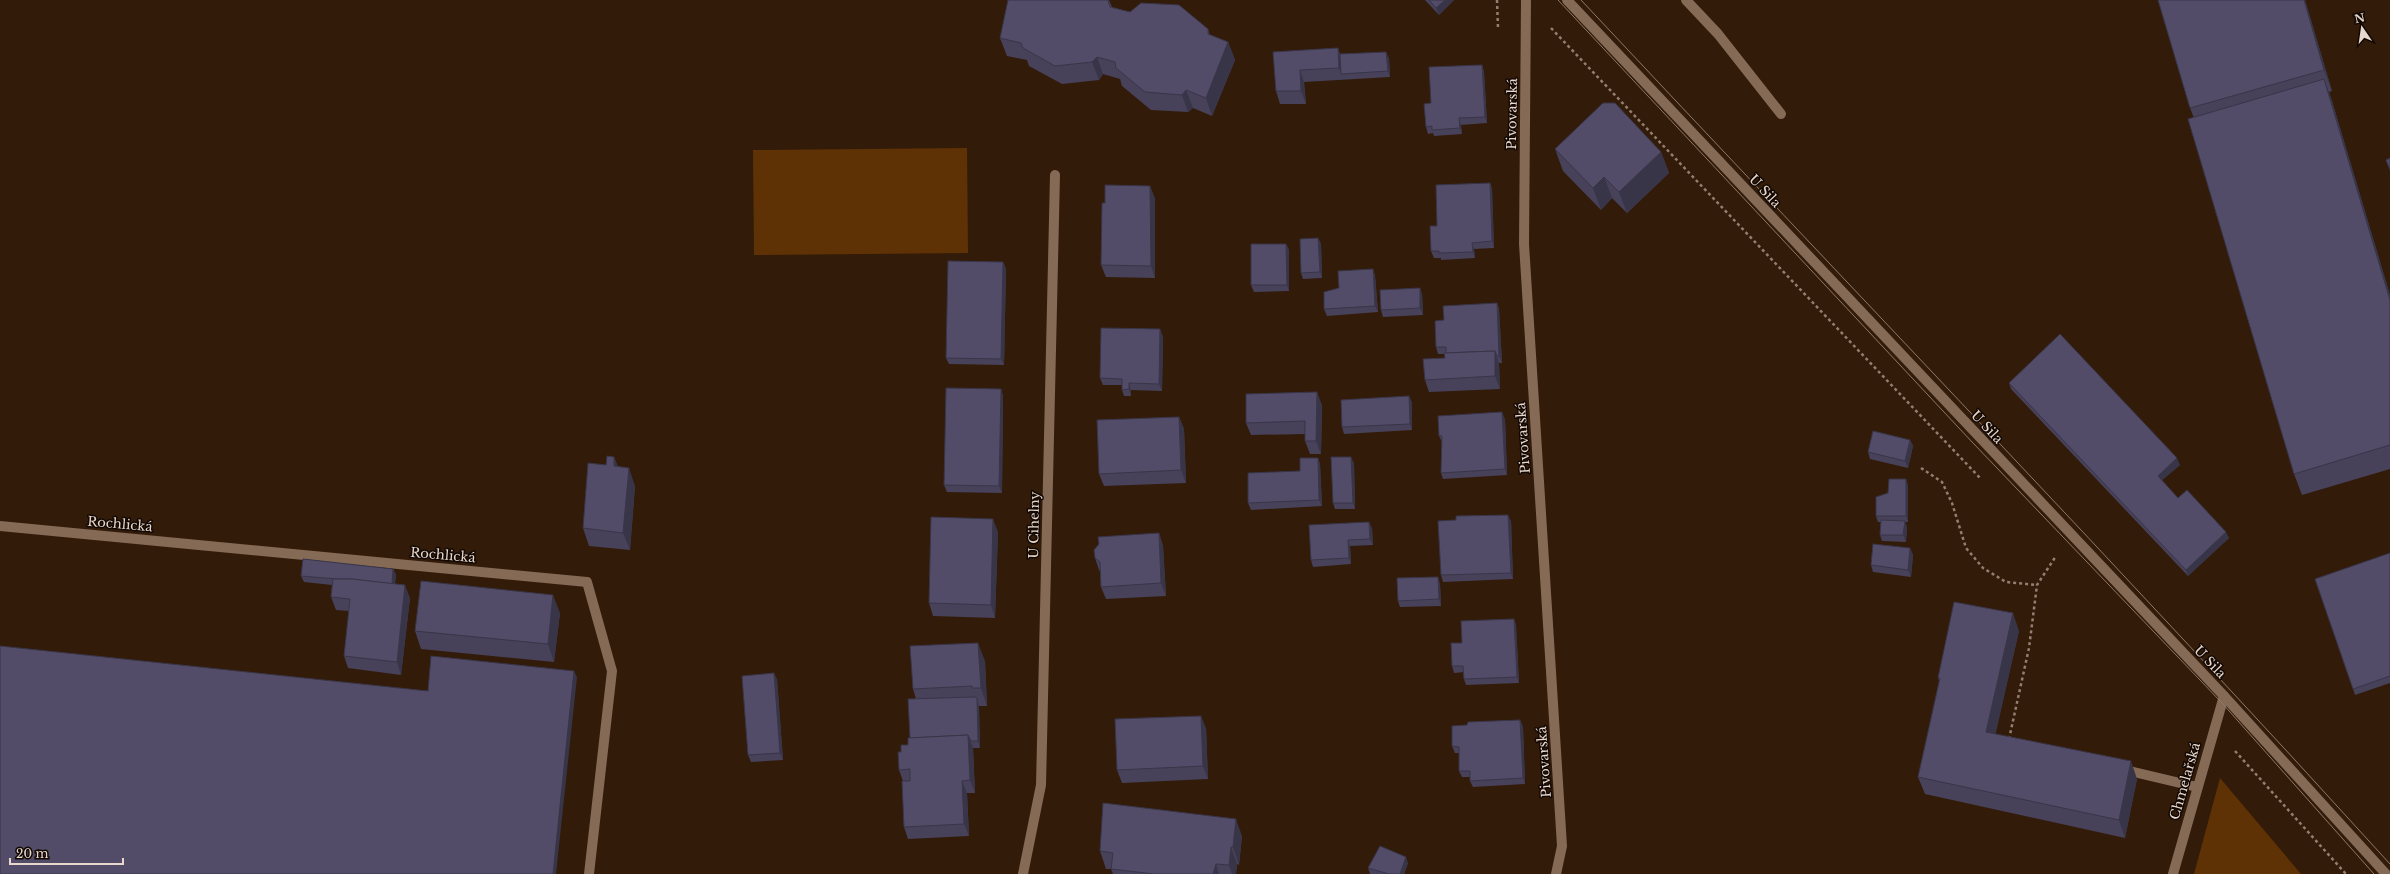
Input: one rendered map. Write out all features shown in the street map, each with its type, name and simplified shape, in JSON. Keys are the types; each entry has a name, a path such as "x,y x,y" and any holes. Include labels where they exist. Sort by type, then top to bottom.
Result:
{"street":[{"name":"Pivovarská","path":"1526,0 1524,244 1562,846 1556,874"},
{"name":"U Sila","path":"1567,0 2073,538 2224,696 2386,874"},
{"path":"1686,0 1718,34 1781,114"},
{"name":"U Cihelny","path":"1023,874 1041,785 1055,175"},
{"name":"Rochlická","path":"0,526 587,582 612,671 589,874"},
{"name":"Chmelařská","path":"2173,874 2224,696"},
{"path":"2109,766 2198,787"}],"path":[{"path":"1498,0 1498,30"},
{"path":"1544,29 1552,28 1561,36 1986,484"},
{"path":"1921,468 1942,482 1952,503 1966,548 1983,568 2006,582 2037,585"},
{"path":"2008,743 2029,648 2037,585 2056,557 2073,538"},
{"path":"2050,551 2061,562"},
{"path":"2214,729 2346,874"}],"shaded area":[{"path":"967,148 968,253 754,255 753,150"},
{"path":"2220,778 2301,874 2194,874"}],"building":[{"path":"1008,0 1108,0 1110,7 1130,12 1141,3 1179,5 1208,29 1208,34 1228,42 1206,98 1186,90 1182,95 1145,92 1116,68 1115,62 1097,57 1092,62 1055,66 1023,48 1021,43 1000,38"},
{"path":"1429,0 1445,0 1436,8"},
{"path":"2158,0 2304,0 2324,70 2190,108"},
{"path":"1338,48 1339,68 1300,70 1301,91 1276,91 1273,52"},
{"path":"1386,52 1388,71 1341,74 1340,54"},
{"path":"1482,65 1485,117 1459,118 1460,128 1432,130 1432,126 1426,127 1424,104 1431,103 1429,67"},
{"path":"2324,79 2390,300 2390,445 2294,474 2188,119"},
{"path":"1603,103 1615,103 1661,152 1619,192 1604,177 1593,188 1555,149"},
{"path":"2390,158 2390,170 2386,160"},
{"path":"1490,183 1492,241 1472,243 1473,252 1439,253 1439,251 1431,251 1430,226 1437,226 1436,185"},
{"path":"1105,185 1150,186 1151,266 1101,265 1102,203 1105,203"},
{"path":"1318,238 1320,272 1301,273 1300,239"},
{"path":"1251,244 1286,244 1287,285 1251,285"},
{"path":"948,261 1003,262 1001,359 946,358"},
{"path":"1373,269 1375,306 1324,309 1324,292 1339,288 1338,271"},
{"path":"1420,288 1420,308 1381,310 1380,290"},
{"path":"1497,303 1499,356 1497,356 1495,351 1446,353 1446,347 1436,347 1435,321 1444,320 1443,306"},
{"path":"1101,328 1160,329 1159,384 1129,383 1129,389 1122,390 1122,379 1100,378"},
{"path":"2060,334 2177,458 2158,476 2178,498 2187,490 2226,532 2186,570 2009,383"},
{"path":"1495,351 1495,376 1425,380 1423,359 1445,358 1444,353"},
{"path":"946,388 1001,389 999,486 944,485"},
{"path":"1317,392 1316,441 1305,441 1305,421 1246,423 1246,394"},
{"path":"1409,396 1410,424 1342,427 1341,400"},
{"path":"1502,412 1505,469 1441,473 1442,436 1439,436 1438,416"},
{"path":"1179,417 1181,470 1099,474 1097,420"},
{"path":"1873,431 1910,440 1905,461 1868,452"},
{"path":"607,456 614,457 614,466 629,468 623,533 583,528 588,463 606,465"},
{"path":"1331,457 1351,457 1353,503 1333,503"},
{"path":"1300,458 1318,458 1319,500 1248,503 1248,473 1300,471"},
{"path":"1889,479 1906,479 1906,516 1876,516 1876,497 1888,493"},
{"path":"1508,515 1511,573 1441,575 1438,521 1456,520 1456,516"},
{"path":"931,517 993,519 991,605 929,603"},
{"path":"1881,520 1905,521 1903,535 1880,535"},
{"path":"1369,522 1370,539 1348,540 1349,558 1311,560 1309,525"},
{"path":"1159,533 1161,583 1101,587 1100,562 1095,558 1094,550 1099,544 1098,537"},
{"path":"1873,544 1910,548 1908,570 1871,565"},
{"path":"2390,553 2390,676 2353,689 2315,579"},
{"path":"303,559 393,569 392,584 352,579 301,576"},
{"path":"1438,577 1439,599 1398,601 1397,578"},
{"path":"333,579 352,579 405,585 397,662 344,656 350,599 331,597"},
{"path":"421,581 553,595 548,644 415,631"},
{"path":"1954,602 2013,613 1986,732 2131,761 2119,820 1918,777 1940,678 1938,678"},
{"path":"1514,619 1517,677 1464,679 1463,666 1452,666 1451,643 1462,643 1461,621"},
{"path":"978,643 981,688 972,688 972,686 913,689 910,646"},
{"path":"0,646 428,691 431,656 574,671 553,874 0,874"},
{"path":"774,673 780,753 748,755 742,676"},
{"path":"976,697 978,741 971,741 968,735 910,738 908,699"},
{"path":"1201,716 1203,766 1117,770 1115,719"},
{"path":"1520,720 1523,778 1470,781 1470,771 1459,771 1459,747 1452,746 1452,726 1467,725 1468,722"},
{"path":"968,735 970,780 962,781 964,824 904,827 902,781 910,781 910,769 899,770 898,752 901,752 901,745 908,745 908,738"},
{"path":"1103,803 1236,819 1233,847 1231,847 1229,865 1216,864 1213,874 1154,874 1111,869 1113,853 1100,851"},
{"path":"1380,846 1406,857 1400,874 1389,874 1368,868"}],"tram line":[{"path":"1558,0 1973,443 2222,703 2374,874"},
{"path":"1581,0 2089,538 2390,864"}]}
